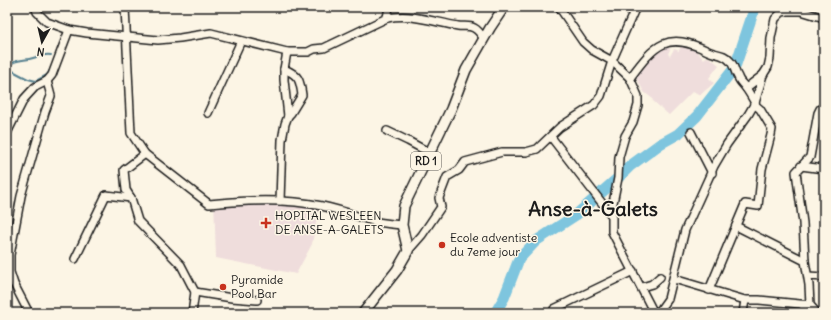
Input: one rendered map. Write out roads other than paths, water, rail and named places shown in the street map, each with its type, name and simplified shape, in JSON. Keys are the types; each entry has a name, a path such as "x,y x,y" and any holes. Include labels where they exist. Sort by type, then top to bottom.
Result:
{"main road":[{"name":"RD 1","path":"408,251 402,225 404,206 451,109 466,70 504,7"},
{"path":"363,313 397,270 408,251"}],"street":[{"path":"35,7 37,12 47,22 69,30 126,38 158,40 211,33 287,52 308,52 314,49 324,48 387,18 397,16 415,17 460,27 470,26 478,31 484,39"},
{"path":"125,7 131,133 145,154 209,204 248,200 280,201 320,205 344,211 367,220 386,224 402,225"},
{"path":"387,18 389,7"},
{"path":"559,7 583,42 592,50 612,61 630,78 638,96 638,105 633,122 625,136 619,157 618,178 612,208 612,232 642,287 654,313"},
{"path":"408,251 441,207 439,198 447,177 458,170 465,162 502,152 526,152 537,149 560,127 594,104 600,96 612,61 636,8 627,7"},
{"path":"658,313 668,299 685,230 727,144 754,104 763,75 768,67 771,38 775,19 782,12 788,11 801,11 824,18"},
{"path":"7,132 24,99 35,87 47,81 52,75 69,30"},
{"path":"208,112 242,41"},
{"path":"630,78 650,52 658,46 672,41 696,45 712,53 718,53 728,58 735,67 737,77 746,88 754,104 760,109 772,129 772,135 762,169 758,206 744,204 709,290"},
{"path":"287,52 284,68 285,95 288,116"},
{"path":"280,201 282,140 285,124 288,116 302,95 298,77 284,68"},
{"path":"746,88 763,75"},
{"path":"29,313 10,284 9,262 21,196 43,118 51,96 47,81"},
{"path":"803,313 807,305 808,276 805,261 803,223 796,172 810,156 818,113 824,106"},
{"path":"387,131 408,140 430,153"},
{"path":"691,132 712,173"},
{"path":"551,137 612,216"},
{"path":"145,154 124,170 126,190 132,198 138,221 181,265 196,292 192,313"},
{"path":"801,166 824,169"},
{"path":"75,259 106,195 132,198"},
{"path":"736,226 805,261"},
{"path":"554,313 554,309 633,270"},
{"path":"808,276 824,277"},
{"path":"642,287 652,284 660,277"},
{"path":"674,279 744,300 807,305 817,313"},
{"path":"196,292 232,298 257,300"},
{"path":"743,313 744,300"}],"waterway":[{"path":"495,313 504,298 519,259 536,241 576,215 630,166 660,144 678,134 697,116 735,67 755,7"},
{"path":"7,68 15,62 44,55 51,55"},
{"path":"7,68 28,79 36,81 47,75 50,70"}],"place":[{"name":"HOPITAL WESLEEN DE ANSE-A-GALETS","path":"266,223"},
{"name":"Ecole adventiste du 7eme jour","path":"442,245"},
{"name":"Pyramide Pool Bar","path":"223,287"}],"district":[{"name":"Anse-à-Galets","path":"593,209"}]}
